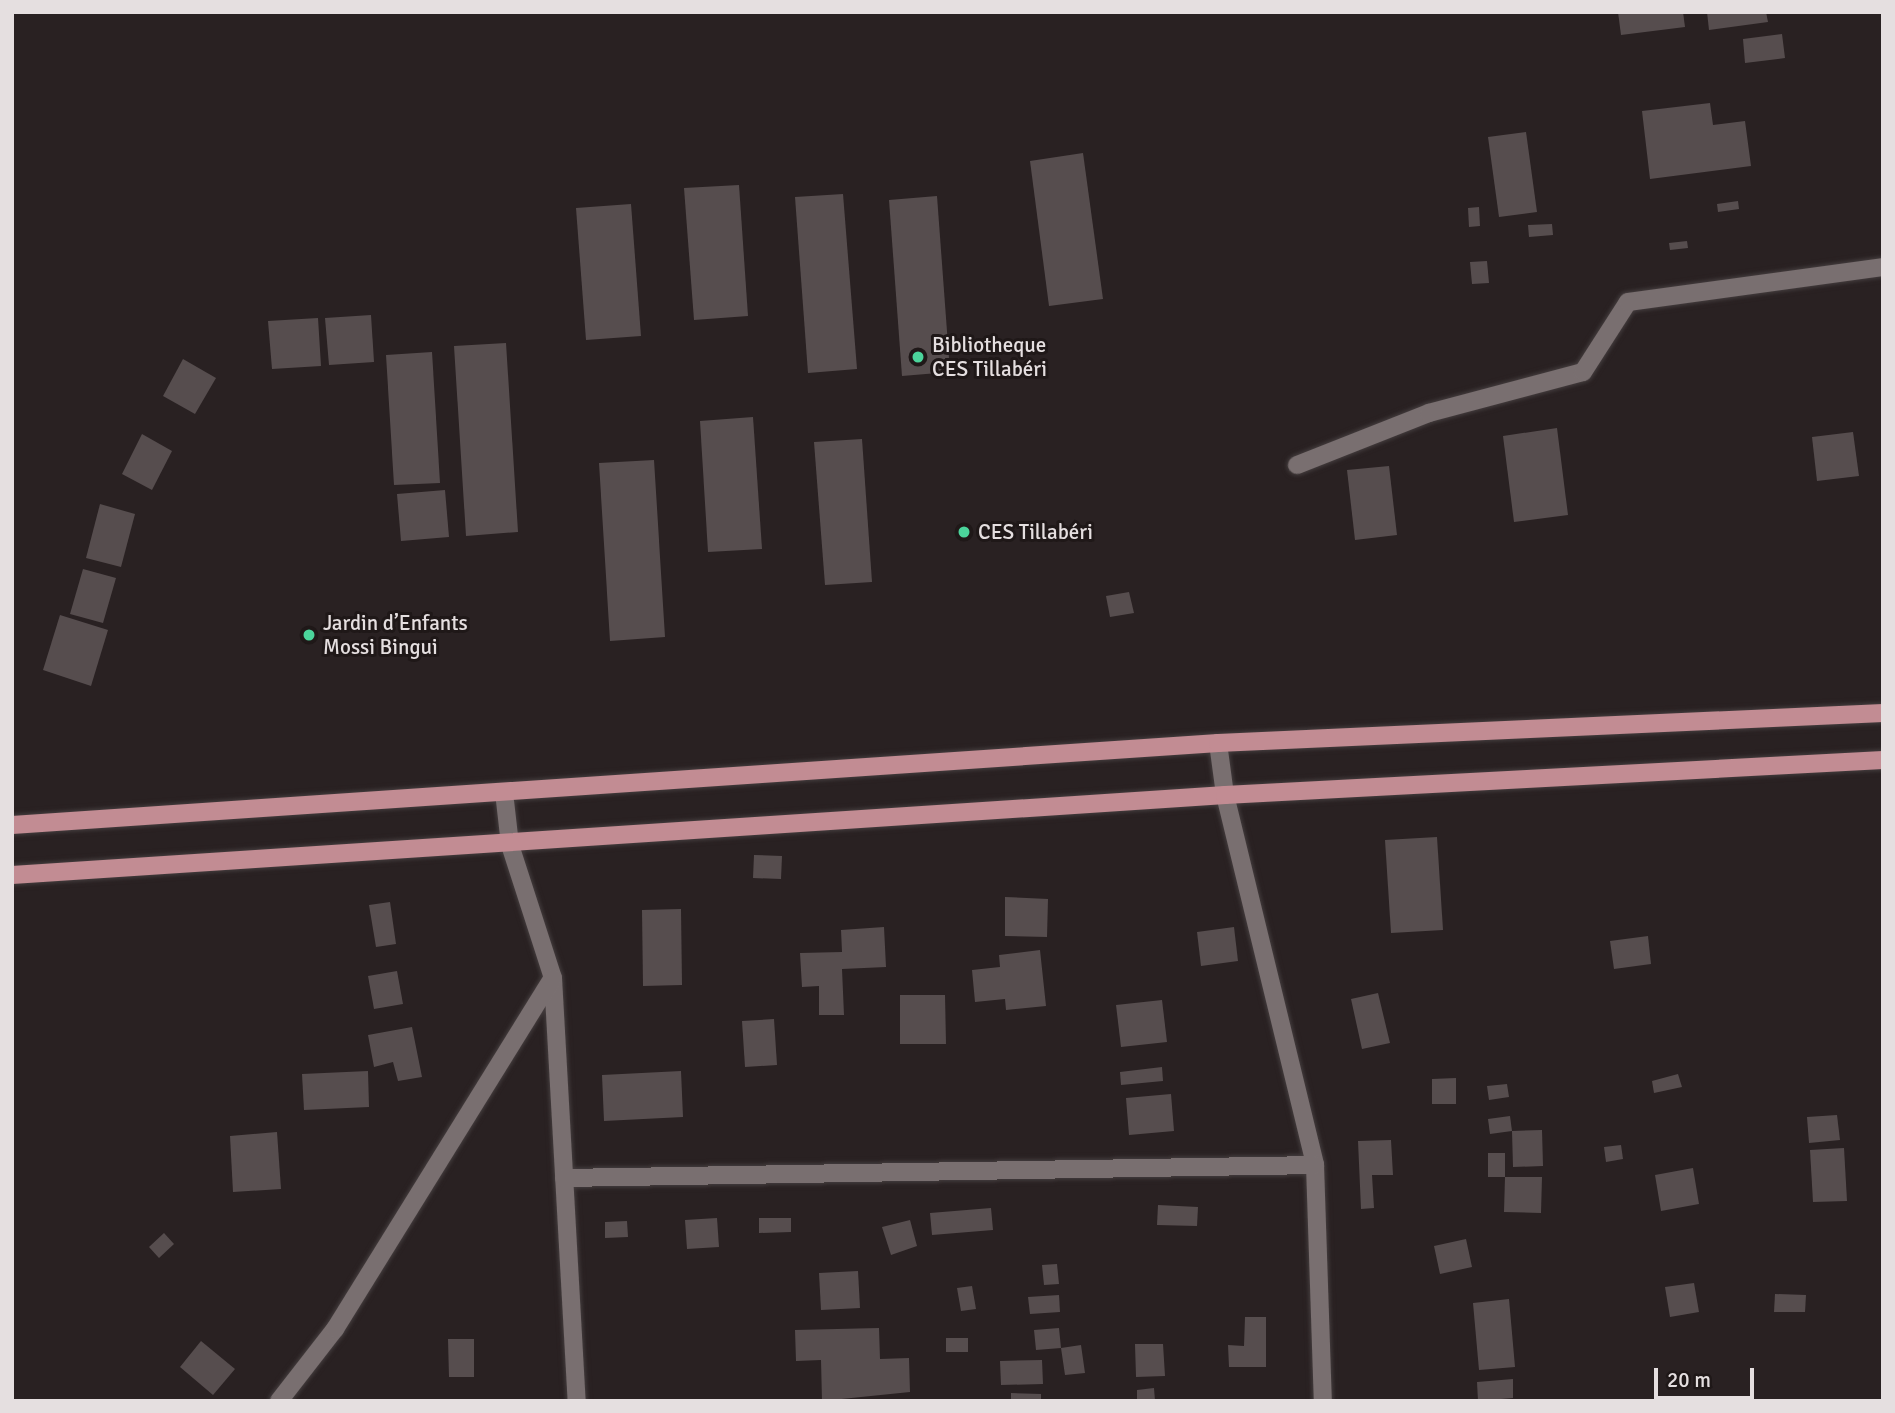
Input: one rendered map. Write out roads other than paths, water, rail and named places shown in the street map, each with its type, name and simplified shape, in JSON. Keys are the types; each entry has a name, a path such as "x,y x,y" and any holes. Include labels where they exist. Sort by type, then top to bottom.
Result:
{"main road":[{"path":"12,825 1218,743 1883,713"},
{"path":"12,875 510,845 1225,795 1883,760"}],"street":[{"path":"1297,465 1429,413 1583,372 1628,302 1883,267"},
{"path":"1218,743 1225,795 1315,1165 1323,1401"},
{"path":"504,792 510,845 553,978 577,1401"},
{"path":"279,1401 335,1329 553,978"},
{"path":"564,1178 1315,1165"}],"place":[{"name":"Bibliotheque CES Tillabéri","path":"918,357"},
{"name":"CES Tillabéri","path":"964,532"},
{"name":"Jardin d’Enfants Mossi Bingui","path":"309,635"}]}
